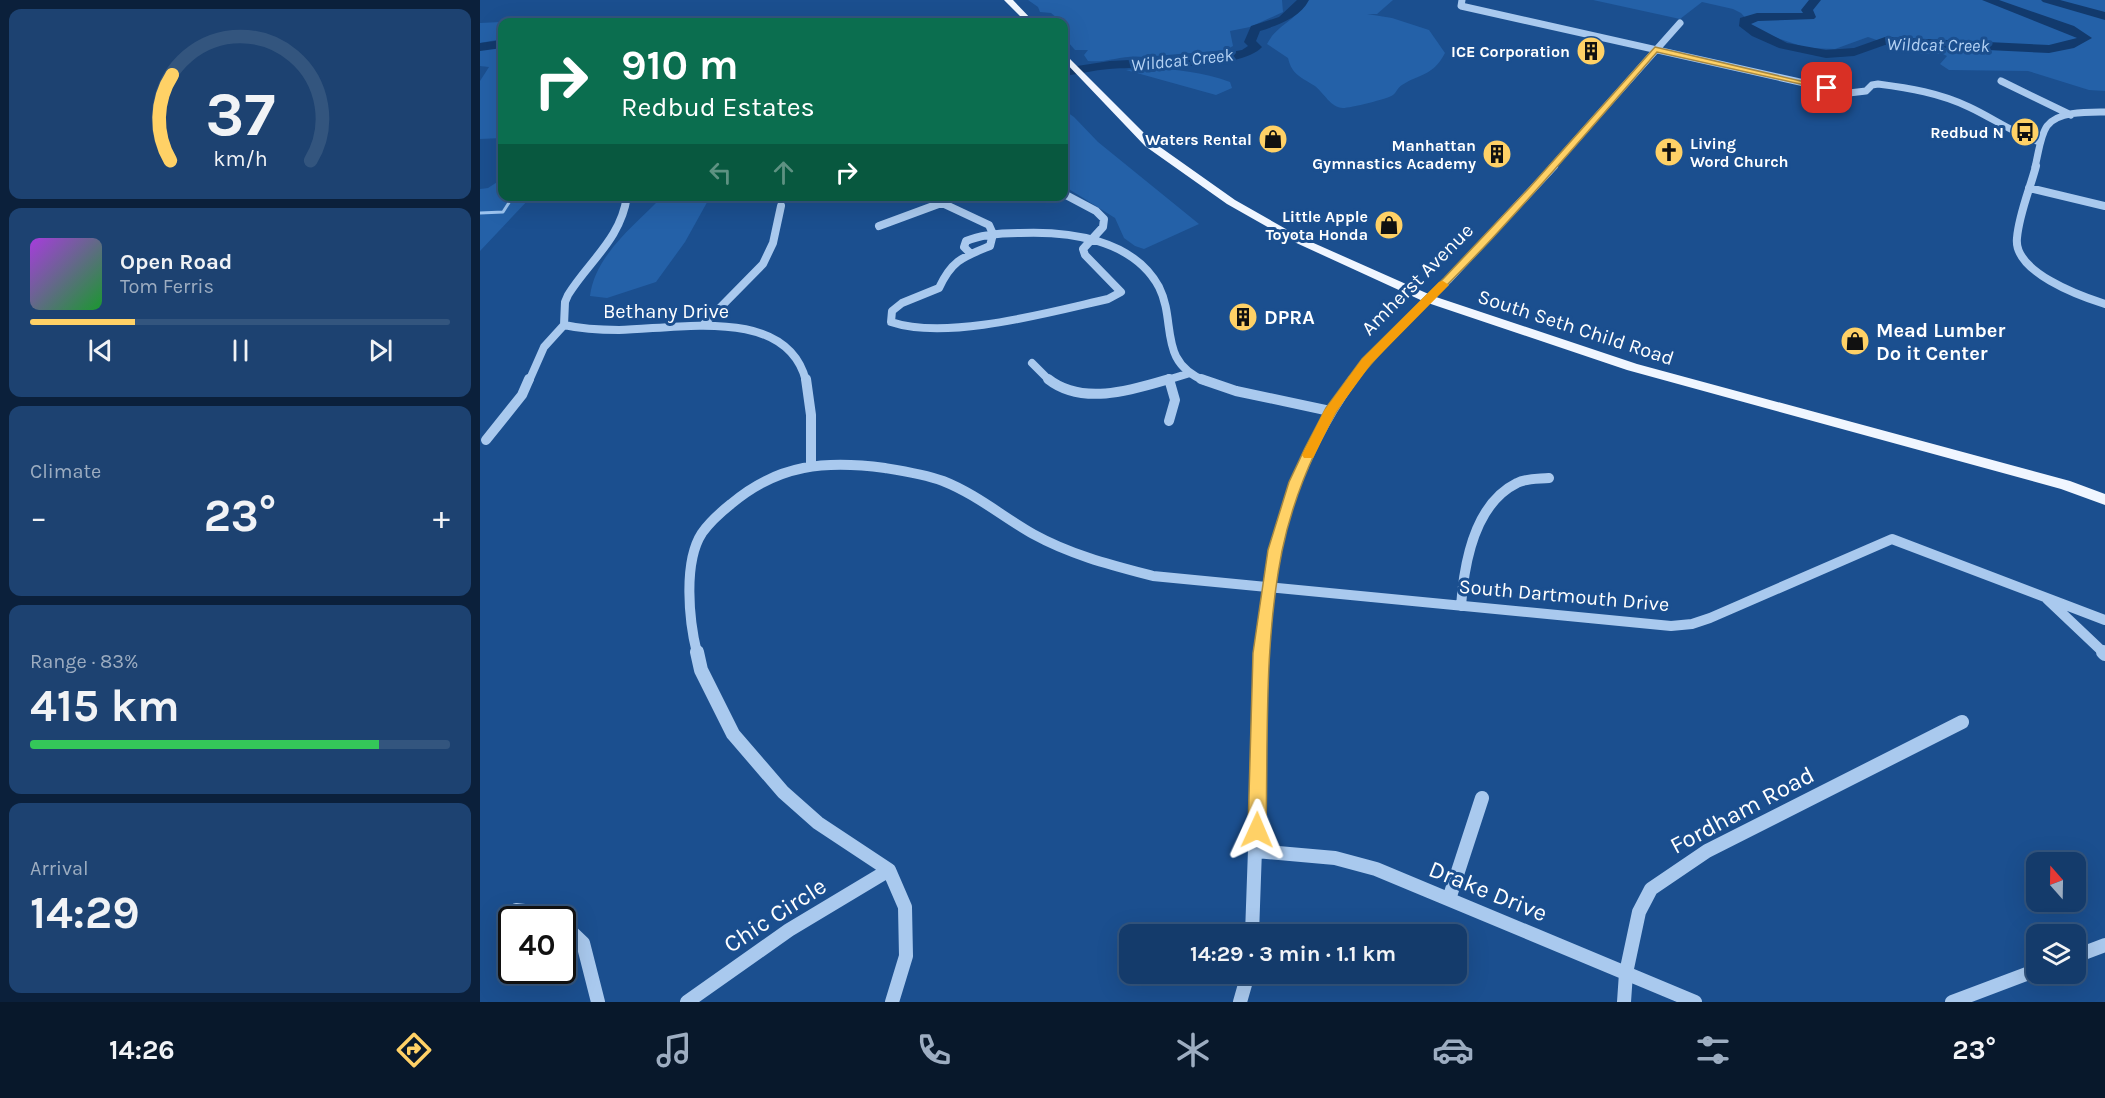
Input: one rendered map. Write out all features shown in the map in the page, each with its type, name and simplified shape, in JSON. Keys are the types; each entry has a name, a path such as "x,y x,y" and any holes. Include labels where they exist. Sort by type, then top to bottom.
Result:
{"main road":[{"path":"1008,0 1026,18"},
{"name":"South Seth Child Road","path":"1068,60 1149,144 1231,202 1296,239 1429,299 1612,361 2065,485 2105,500"}],"street":[{"path":"1462,0 1461,6 1849,93 1866,92 1872,85 1878,84 1940,97 1970,108 2022,136 2040,142"},
{"name":"Amherst Avenue","path":"1252,924 1261,653 1268,588 1275,550 1292,493 1330,411 1366,361 1448,280 1533,189 1680,23"},
{"path":"2001,81 2071,115"},
{"path":"2105,112 2071,115 2049,123 2040,142 2016,240 2019,252 2030,266 2055,282 2105,304"},
{"path":"2030,188 2105,206"},
{"path":"941,201 989,225 993,234 992,244 951,265 939,288 895,308 890,318 891,322 911,329 999,321 1108,299 1121,292 1085,255 1083,249 1103,226 1104,219 1096,211 1068,196"},
{"path":"486,440 522,395 544,347 564,325 567,316 565,302 574,287 618,232 627,201"},
{"path":"879,226 944,202"},
{"path":"703,325 763,264 773,243 781,206"},
{"path":"971,254 964,247 966,241 993,234 1047,233 1092,240 1123,252 1143,266 1157,283 1166,301 1169,343 1178,359 1190,373 1218,385 1330,411"},
{"name":"Bethany Drive","path":"564,325 620,330 703,325 741,329 774,337 786,345 801,363 808,388 811,466"},
{"path":"1032,363 1052,382 1071,390 1091,393 1108,393 1190,373"},
{"path":"1168,421 1176,404 1175,392 1169,378"},
{"name":"South Dartmouth Drive","path":"889,870 818,823 783,792 740,743 701,670 693,636 690,583 692,558 702,534 714,518 745,492 768,479 811,466 846,463 908,471 943,481 984,502 1033,534 1084,558 1153,576 1671,626 1692,624 1892,539 1910,543 2105,620"},
{"path":"1461,606 1462,580 1468,552 1482,520 1495,502 1514,484 1525,480 1548,478"},
{"name":"South Dartmouth Drive","path":"2045,596 2064,617 2105,654"},
{"name":"Fordham Road","path":"1624,1002 1626,973 1639,912 1652,889 1673,872 1707,851 1962,722"},
{"path":"1449,899 1482,798"},
{"name":"Drake Drive","path":"1256,852 1335,858 1376,869 1695,1002"},
{"path":"889,870 905,907 906,956 892,1002"},
{"name":"Chic Circle","path":"687,1002 789,930 889,870"},
{"path":"576,937 583,944 597,1002"},
{"path":"2086,952 2105,945"},
{"path":"1952,1002 2026,974"},
{"path":"1240,1002 1245,984"}],"shaded area":[{"path":"1028,0 1282,0 1283,12 1250,27 1230,31 1233,46 1226,50 1088,61 1084,55 1088,50 1075,50 1068,42 1068,18 1057,18 1051,13 1040,12 1038,7"},
{"path":"1307,0 1393,0 1377,14 1367,14 1392,18 1429,30 1445,53 1431,70 1402,85 1390,97 1353,107 1335,106 1315,86 1295,72 1288,58 1267,44 1276,32 1298,13"},
{"path":"1593,0 2105,0 2105,91 2089,90 2028,71 1949,70 1940,64 1947,56 1943,54 1914,53 1868,37 1835,49 1807,48 1757,31 1741,13 1733,9 1702,2 1680,19"},
{"path":"606,17 644,18 585,18"},
{"path":"498,22 498,40 480,43 480,23"},
{"path":"498,46 498,138 480,139 480,81 489,67 480,66 480,49"},
{"path":"1146,68 1199,73 1230,82 1232,88 1216,95 1126,70"},
{"path":"1068,113 1098,142 1199,224 1144,249 1124,238 1115,218 1068,189"},
{"path":"498,182 498,201 527,201 480,251 480,189 488,188"},
{"path":"658,201 708,201 685,242 656,282 607,298 590,296 593,281 600,267 629,230"}],"waterway":[{"name":"Wildcat Creek","path":"1068,71 1110,65 1210,60 1246,53 1256,47 1250,42 1255,29 1283,19 1303,0"},
{"name":"Wildcat Creek","path":"1815,0 1807,10 1810,17 1757,17 1744,21 1745,26 1769,40 1797,50 1826,54 1854,52 1885,41 2049,49 2070,45 2086,38 2070,29 1988,0"},
{"name":"Wildcat Creek","path":"2047,0 2105,16"},
{"name":"Wildcat Creek","path":"480,47 498,45"},
{"path":"480,213 503,212 510,201"}],"slow traffic":[{"path":"1309,455 1330,411 1366,361 1443,285"}],"place":[{"name":"ICE Corporation","path":"1591,51"},
{"name":"Redbud N","path":"2025,132"},
{"name":"Waters Rental","path":"1273,139"},
{"name":"Living Word Church","path":"1669,152"},
{"name":"Manhattan Gymnastics Academy","path":"1497,154"},
{"name":"Little Apple Toyota Honda","path":"1389,225"},
{"name":"DPRA","path":"1243,317"},
{"name":"Mead Lumber Do it Center","path":"1855,341"}],"route":[{"path":"1257,830 1261,653 1263,624 1275,550 1296,482 1311,448 1330,411 1366,361 1448,280 1533,189 1655,50 1827,88"}]}
